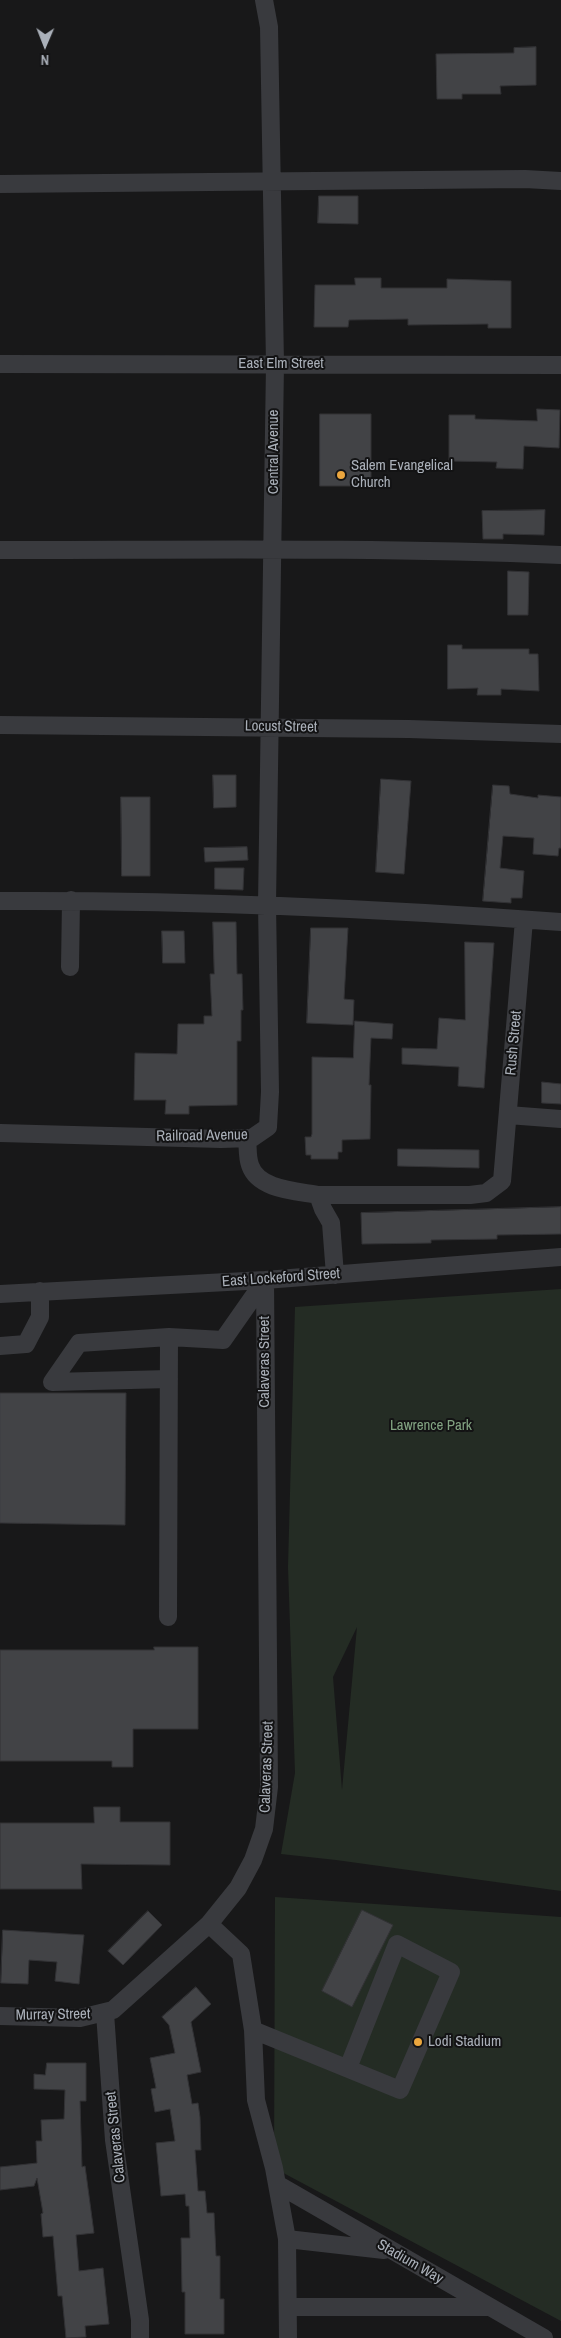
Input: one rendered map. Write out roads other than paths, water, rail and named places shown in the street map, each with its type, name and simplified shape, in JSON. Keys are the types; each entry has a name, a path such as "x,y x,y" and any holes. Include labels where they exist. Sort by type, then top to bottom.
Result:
{"street":[{"name":"Central Avenue","path":"264,0 269,27 275,364 268,904"},
{"path":"0,184 525,179 561,182"},
{"name":"East Elm Street","path":"0,364 561,364"},
{"path":"0,550 274,550 497,552 561,555"},
{"name":"Locust Street","path":"0,724 409,729 561,734"},
{"path":"70,968 71,900"},
{"path":"0,901 71,900 268,904 561,922"},
{"name":"Railroad Avenue","path":"0,1133 252,1138 268,1127 270,1092 268,904"},
{"name":"Rush Street","path":"318,1195 486,1193 502,1181 524,920"},
{"path":"508,1115 561,1119"},
{"path":"248,1138 250,1165 257,1178 270,1185 318,1195 331,1223 335,1275"},
{"name":"East Lockeford Street","path":"0,1294 40,1290 265,1280 561,1257"},
{"path":"168,1379 52,1382 79,1343 168,1337 223,1340 265,1280"},
{"name":"Calaveras Street","path":"140,2338 140,2320 114,2140 105,2013 113,2010 209,1924 238,1888 253,1860 264,1829 269,1787 265,1280"},
{"path":"0,1346 26,1344 40,1317 40,1290"},
{"path":"168,1337 168,1617"},
{"path":"209,1924 241,1954 253,2030 256,2100 277,2184 287,2239 288,2338"},
{"path":"253,2030 400,2090 451,1972 397,1944 348,2068"},
{"name":"Murray Street","path":"0,2016 80,2018 105,2013"},
{"name":"Stadium Way","path":"277,2184 488,2308 544,2338"},
{"path":"287,2239 392,2251"},
{"path":"288,2307 488,2308"}],"place":[{"name":"Salem Evangelical Church","path":"341,475"},
{"name":"Lodi Stadium","path":"418,2042"}],"park label":[{"name":"Lawrence Park","path":"431,1426"}]}
